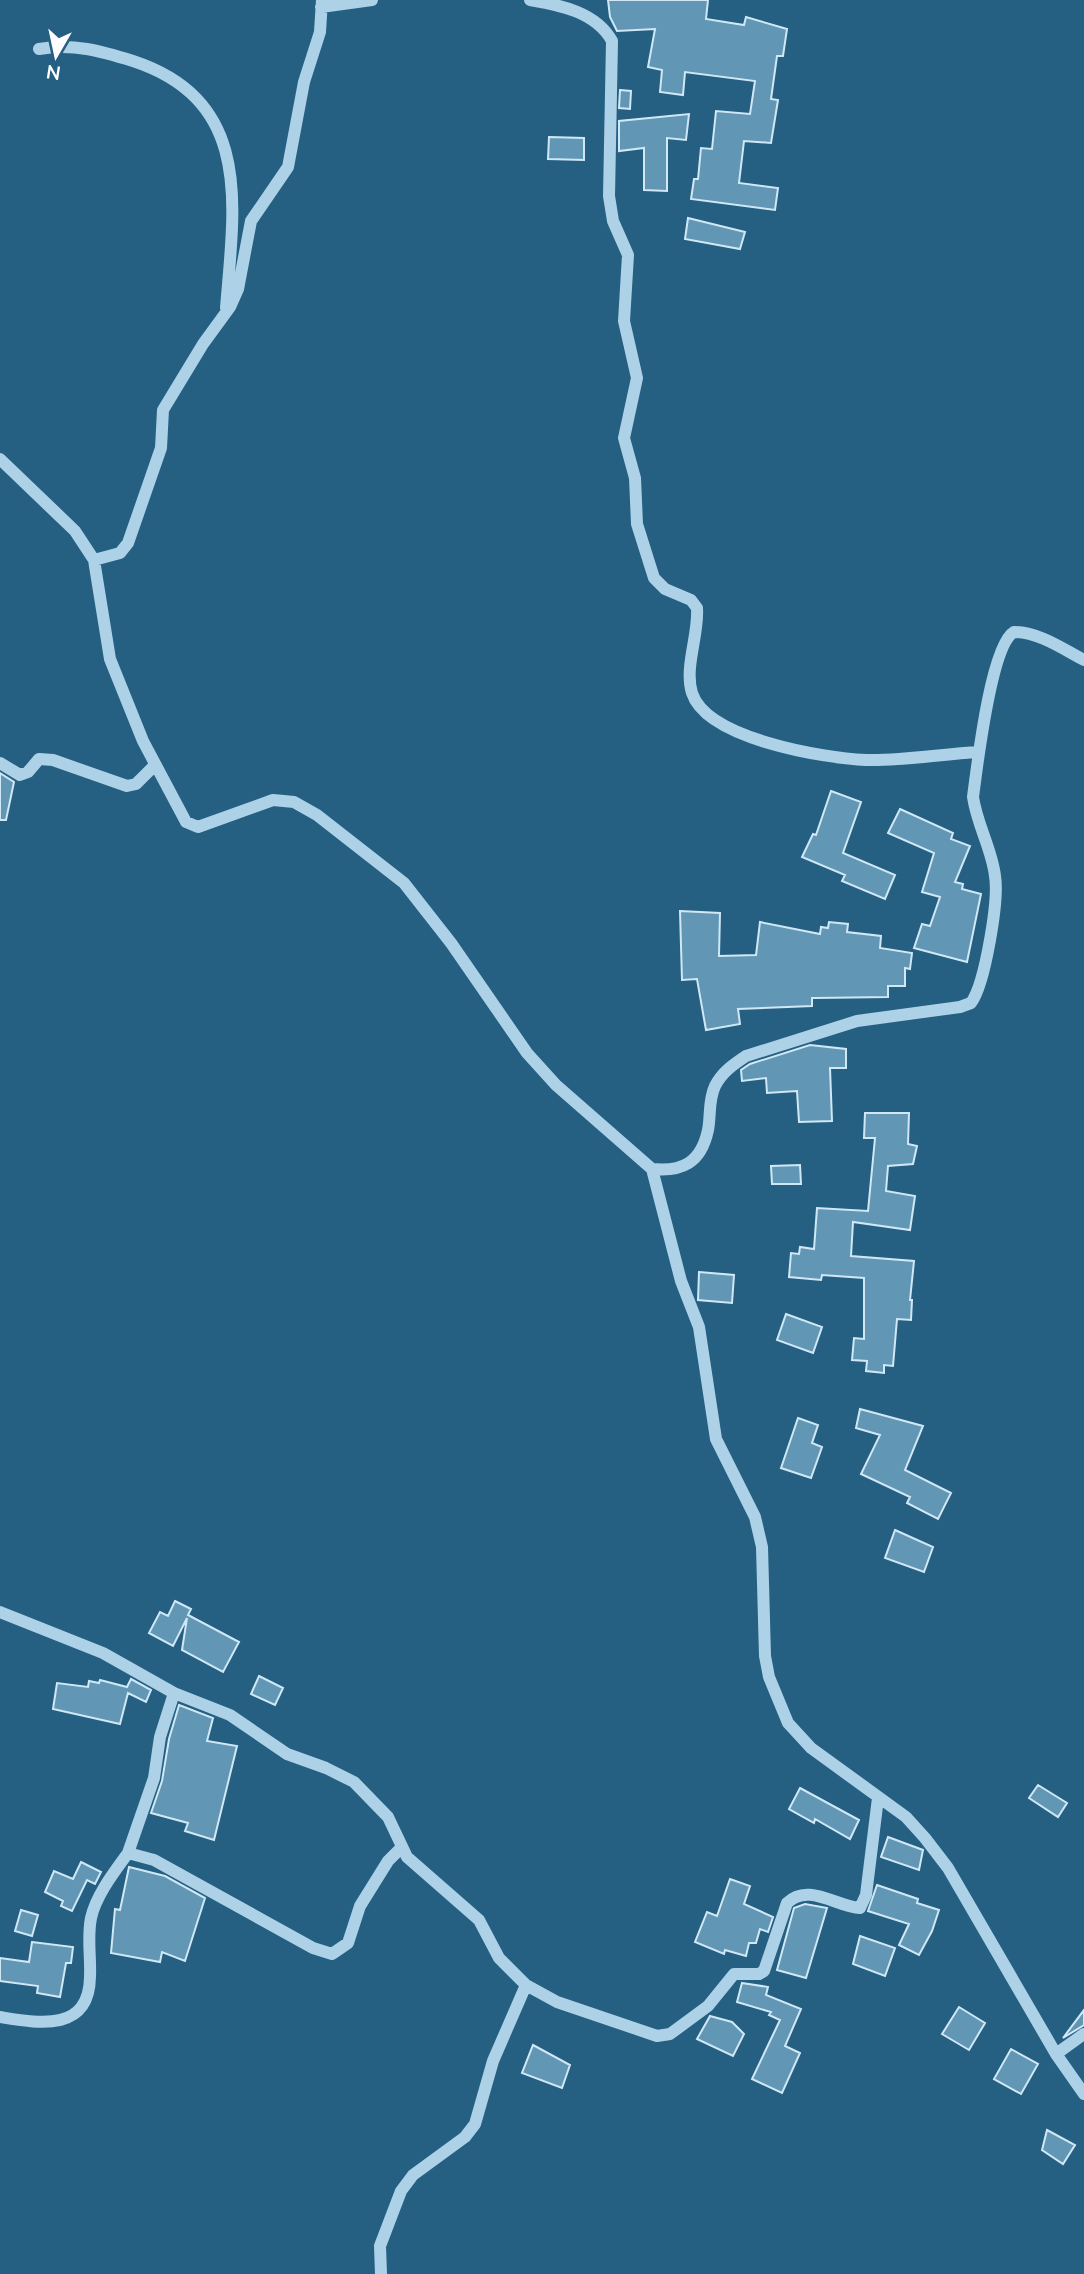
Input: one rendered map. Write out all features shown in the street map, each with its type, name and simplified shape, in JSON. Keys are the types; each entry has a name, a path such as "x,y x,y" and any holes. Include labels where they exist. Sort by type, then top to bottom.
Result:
{"street":[{"path":"94,559 120,553 128,543 161,448 163,410 203,344 225,315 238,289 251,220 288,167 304,82 320,32 322,3 372,0"},
{"path":"530,0 578,12 608,33 612,41 610,196 613,221 628,255 624,321 637,378 624,438 635,478 637,524 654,579 665,589 691,600 697,607 691,686 698,705 712,720 737,734 845,758 880,760 979,752"},
{"path":"39,49 79,46 158,70 193,93 215,121 226,146 232,174 225,315"},
{"path":"0,458 75,531 94,559 110,659 124,701 186,822 198,827 273,800 294,802 356,844 404,883 451,943 527,1053 556,1085 652,1169 681,1281 699,1327 716,1439 750,1502 762,1547 765,1656 769,1677 788,1723 798,1736 906,1817 948,1868 1056,2054 1084,2094"},
{"path":"652,1169 680,1170 692,1161 706,1137 711,1096 716,1084 732,1066 746,1056 857,1021 960,1007 971,1003 981,982 996,903 996,876 975,814 973,797 997,663 1008,635 1024,632 1084,660"},
{"path":"0,763 20,775 28,772 39,759 48,759 127,786 136,784 155,765"},
{"path":"0,1612 103,1653 174,1693 230,1715 287,1754 334,1771 354,1782 388,1817 401,1848 447,1894 479,1920 499,1958 526,1985 557,2002 618,2025 657,2036 670,2034 708,2006 734,1974 759,1974 764,1971 787,1903 792,1898 811,1894 860,1909 866,1895 878,1798"},
{"path":"0,2017 54,2022 75,2014 84,2002 90,1980 88,1947 91,1917 128,1853 154,1778 160,1737 174,1693"},
{"path":"128,1853 154,1860 313,1948 332,1954 348,1943 360,1906 388,1861 401,1848"},
{"path":"381,2274 380,2246 401,2191 414,2175 465,2137 475,2124 493,2061 526,1985"},
{"path":"1056,2054 1084,2035"}],"building":[{"path":"608,0 708,0 706,19 744,25 746,17 787,29 783,56 777,56 771,99 778,100 771,143 744,141 739,183 778,188 775,210 691,199 694,179 698,179 701,148 712,149 716,111 750,114 755,81 685,72 683,95 660,92 662,70 648,67 655,29 617,31 610,17"},
{"path":"620,90 631,91 630,109 619,108"},
{"path":"689,114 686,140 667,138 667,191 644,190 644,148 619,151 619,121"},
{"path":"549,137 584,138 584,160 548,159"},
{"path":"688,218 745,232 740,249 685,239"},
{"path":"0,773 14,782 6,820 0,820"},
{"path":"831,791 861,802 843,853 895,875 885,899 842,881 845,875 802,857 813,834 816,835"},
{"path":"900,809 953,833 951,839 970,846 955,882 963,884 962,889 981,894 967,962 914,948 922,924 930,926 940,897 922,892 934,853 888,833"},
{"path":"680,911 720,913 719,956 756,955 760,922 820,934 821,927 828,928 829,922 848,924 847,932 881,936 880,948 912,953 910,969 905,968 905,986 888,986 888,997 812,998 812,1006 738,1009 740,1024 706,1030 697,979 682,980"},
{"path":"810,1045 846,1049 846,1068 830,1068 832,1121 799,1122 797,1091 767,1093 766,1078 742,1081 741,1070 750,1064"},
{"path":"865,1113 909,1113 908,1144 917,1146 913,1164 888,1166 886,1191 915,1196 910,1230 853,1222 851,1256 914,1261 911,1320 897,1319 893,1366 884,1365 884,1373 866,1371 867,1361 852,1360 854,1338 864,1339 864,1278 822,1275 821,1280 789,1277 791,1253 799,1254 800,1247 814,1249 817,1208 868,1211 875,1138 864,1138"},
{"path":"800,1165 801,1184 772,1184 771,1166"},
{"path":"699,1272 734,1275 732,1303 698,1300"},
{"path":"786,1314 822,1327 813,1353 777,1340"},
{"path":"860,1409 923,1426 905,1470 951,1493 938,1519 907,1503 910,1497 861,1474 880,1435 856,1428"},
{"path":"798,1418 818,1425 812,1443 822,1447 811,1478 781,1468"},
{"path":"895,1530 933,1547 924,1572 885,1558"},
{"path":"175,1601 191,1609 188,1615 239,1642 223,1672 182,1650 187,1618 173,1646 149,1633 160,1612 168,1616"},
{"path":"259,1676 283,1688 275,1705 251,1694"},
{"path":"131,1679 151,1690 146,1702 128,1693 120,1724 53,1709 57,1683 88,1687 89,1681 99,1683 100,1680 127,1687"},
{"path":"179,1705 213,1718 207,1741 237,1746 214,1840 185,1831 188,1823 151,1813 162,1781 169,1739"},
{"path":"1038,1785 1067,1803 1058,1817 1029,1798"},
{"path":"800,1788 859,1820 850,1839 815,1819 814,1823 789,1809"},
{"path":"888,1837 923,1850 919,1870 881,1857"},
{"path":"81,1862 101,1872 95,1884 87,1880 72,1911 61,1906 63,1901 45,1892 54,1871 73,1879"},
{"path":"129,1867 165,1876 205,1898 185,1961 162,1952 160,1962 111,1953 115,1909 120,1910"},
{"path":"730,1879 750,1886 744,1904 773,1917 768,1932 760,1929 756,1943 749,1943 746,1956 725,1950 724,1954 695,1942 707,1912 717,1916"},
{"path":"877,1885 918,1899 917,1903 939,1910 932,1931 919,1955 899,1945 909,1924 868,1911"},
{"path":"805,1904 827,1908 806,1978 777,1970 794,1908"},
{"path":"21,1910 38,1915 32,1936 15,1931"},
{"path":"860,1936 895,1948 885,1976 853,1964"},
{"path":"32,1942 73,1947 71,1963 66,1963 60,1997 37,1993 38,1986 0,1981 0,1958 29,1962"},
{"path":"742,1983 768,1987 766,1995 801,2009 785,2046 800,2053 782,2093 752,2079 780,2020 769,2015 771,2012 737,2002"},
{"path":"959,2007 985,2023 969,2050 942,2034"},
{"path":"1084,2010 1084,2025 1063,2038"},
{"path":"710,2016 732,2022 744,2034 733,2056 697,2039"},
{"path":"533,2045 570,2065 562,2088 522,2073"},
{"path":"1011,2049 1038,2064 1021,2094 994,2079"},
{"path":"1047,2130 1075,2145 1063,2164 1042,2150"}]}
